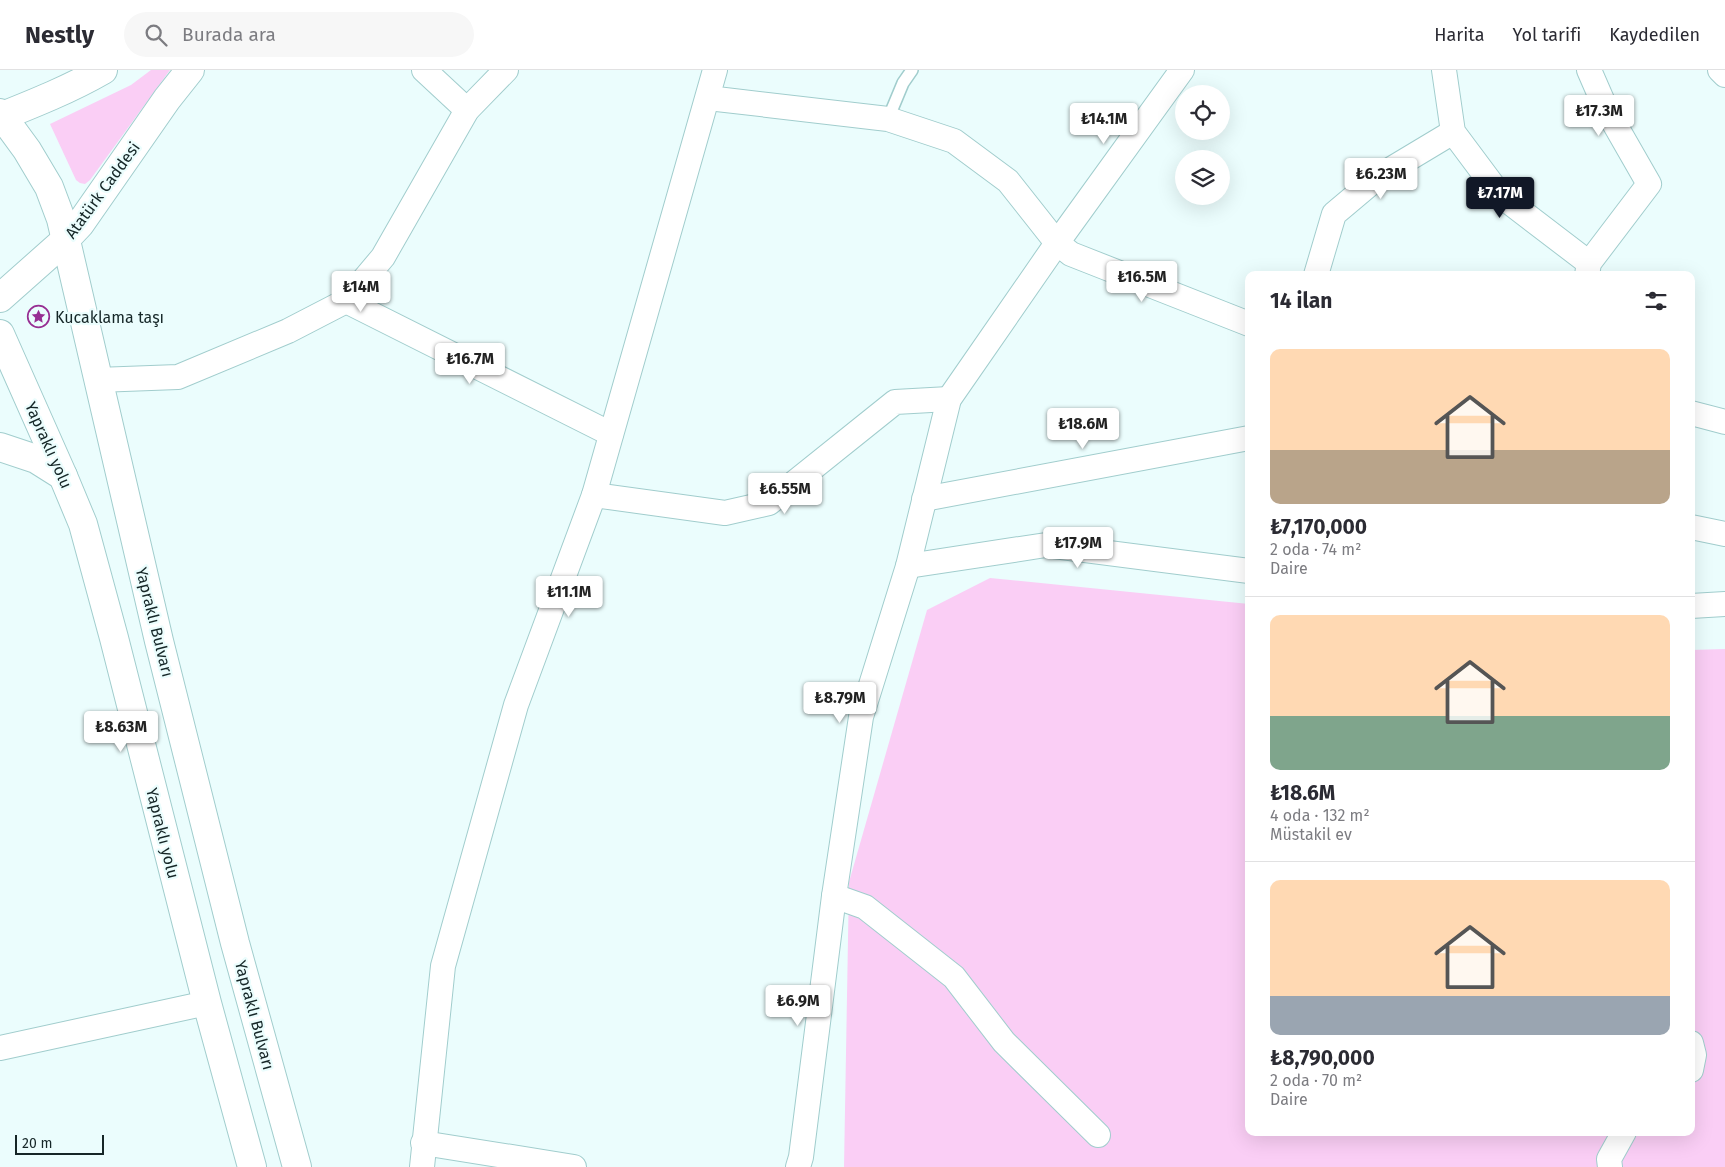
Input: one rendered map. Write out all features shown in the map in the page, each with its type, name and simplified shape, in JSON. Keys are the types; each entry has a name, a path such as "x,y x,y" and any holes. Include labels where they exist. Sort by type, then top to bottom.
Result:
{"main road":[{"path":"1,115 44,100 103,70"},
{"name":"Atatürk Caddesi","path":"0,298 66,239 80,224 167,99 190,70"},
{"name":"Yapraklı Bulvarı","path":"1,115 27,150 49,187 61,219 158,641 235,942 297,1167"},
{"name":"Yapraklı yolu","path":"0,334 83,524 207,1003 252,1167"},
{"path":"0,447 36,459 63,476"}],"street":[{"path":"424,70 467,110"},
{"path":"97,380 178,377 288,331 346,301 382,257 467,110 506,70"},
{"path":"422,1167 443,966 516,705 594,495 715,70"},
{"path":"798,1167 801,1157 834,896 861,717 908,566 949,399 1057,243 1182,70"},
{"path":"1444,70 1453,132 1500,195 1588,269 1649,184 1606,109 1590,70"},
{"path":"1720,70 1725,74"},
{"path":"708,98 888,119 954,141 1008,181 1057,243 1071,254 1245,322"},
{"path":"1317,271 1334,214 1378,177 1453,132"},
{"path":"346,301 611,434"},
{"path":"594,495 725,513 769,503 895,402 949,399"},
{"path":"1695,414 1725,422"},
{"path":"924,499 1245,439"},
{"path":"1695,528 1725,534"},
{"path":"908,566 1046,546 1245,571"},
{"path":"1695,606 1725,604"},
{"path":"834,896 865,907 954,977 1004,1042 1098,1135"},
{"path":"0,1048 207,1003"},
{"path":"1610,1167 1609,1159 1622,1136"},
{"path":"423,1143 574,1167"}],"lane":[{"path":"888,119 903,83 912,70"}],"shaded area":[{"path":"151,70 170,70 90,180 85,184 80,183 76,180 50,124 131,85"},
{"path":"990,578 1245,604 1245,1136 1695,1136 1695,650 1725,649 1725,1167 844,1167 849,882 927,610"}],"place":[{"name":"Kucaklama taşı","path":"39,317"}]}
